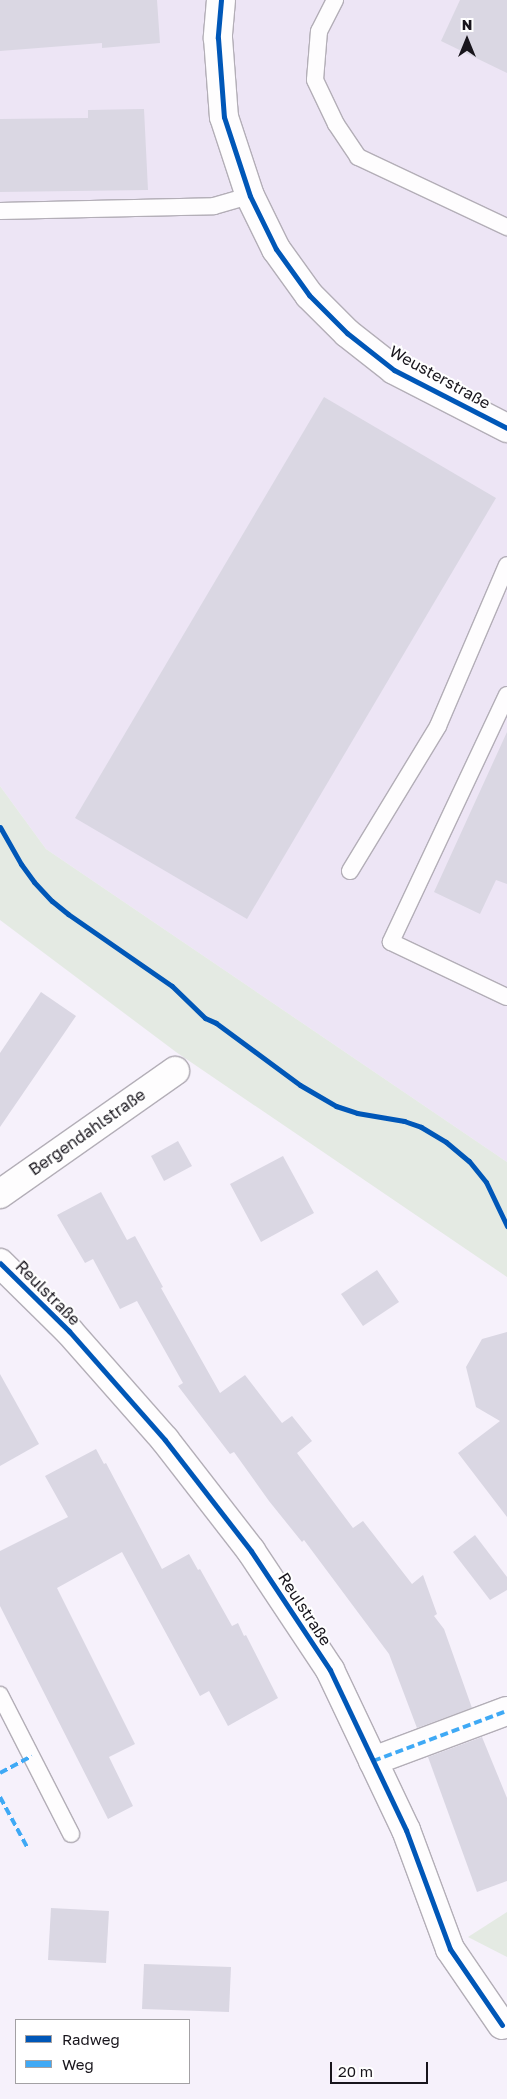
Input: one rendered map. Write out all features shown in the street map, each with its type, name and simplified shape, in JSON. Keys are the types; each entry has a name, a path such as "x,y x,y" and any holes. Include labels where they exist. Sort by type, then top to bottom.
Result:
{"street":[{"name":"Weusterstraße","path":"221,0 218,38 224,117 250,196 276,249 309,295 347,333 394,370 507,428"},
{"name":"Bergendahlstraße","path":"0,1194 175,1071"},
{"name":"Reulstraße","path":"0,1263 69,1331 165,1440 252,1550 330,1670 406,1830 450,1949 502,2025"},
{"path":"373,1760 507,1711"}],"lane":[{"path":"334,0 319,31 315,80 336,124 358,157 507,227"},
{"path":"0,211 214,206 250,196"},
{"path":"350,871 438,726 507,566"},
{"path":"507,695 391,942 507,997"},
{"path":"0,1696 71,1834"}],"shaded area":[{"path":"0,0 507,0 507,1162 46,849 0,786"},
{"path":"0,786 46,849 507,1162 507,1277 176,1052 0,920"},
{"path":"507,1912 507,1957 468,1937"}],"building":[{"path":"0,0 157,0 160,43 102,48 102,43 0,51"},
{"path":"460,0 507,0 507,73 441,41"},
{"path":"144,109 148,190 0,192 0,119 88,118 88,110"},
{"path":"324,397 496,498 247,919 75,818"},
{"path":"507,732 507,884 496,880 480,914 434,892"},
{"path":"41,992 76,1016 0,1127 0,1053"},
{"path":"178,1141 192,1166 164,1181 151,1156"},
{"path":"283,1156 314,1213 261,1242 230,1184"},
{"path":"101,1192 127,1240 135,1236 163,1287 161,1288 220,1393 245,1375 282,1423 292,1416 312,1441 297,1453 353,1528 363,1521 412,1584 423,1575 437,1614 434,1616 444,1629 472,1708 417,1728 389,1654 304,1540 302,1542 269,1501 234,1452 230,1454 178,1386 183,1383 137,1301 120,1309 93,1259 85,1263 57,1215"},
{"path":"377,1270 399,1302 363,1326 341,1294"},
{"path":"507,1332 507,1517 458,1453 500,1421 476,1407 466,1367 482,1339"},
{"path":"0,1374 39,1444 0,1466"},
{"path":"96,1449 104,1464 106,1463 162,1569 189,1554 198,1570 200,1569 232,1626 238,1623 244,1636 246,1635 278,1698 228,1726 209,1691 200,1696 122,1552 57,1588 135,1744 109,1757 133,1806 108,1819 0,1606 0,1551 68,1517 45,1476"},
{"path":"475,1535 507,1577 507,1590 490,1600 453,1552"},
{"path":"482,1737 507,1798 507,1881 477,1892 428,1757"},
{"path":"51,1908 109,1911 106,1963 48,1960"},
{"path":"144,1964 231,1967 229,2012 142,2009"}],"marked path":[{"path":"373,1761 507,1711"},
{"path":"0,1773 32,1756"},
{"path":"0,1797 27,1847"}],"cycle path":[{"path":"221,0 218,38 224,117 250,196 276,249 309,295 347,333 394,370 507,428"},
{"path":"0,827 21,864 34,882 52,901 172,986 205,1018 216,1023 300,1085 336,1106 357,1113 404,1121 421,1127 446,1142 469,1161 486,1182 507,1226"},
{"path":"0,1263 69,1331 165,1440 251,1551 330,1670 406,1830 450,1949 502,2025"}]}
